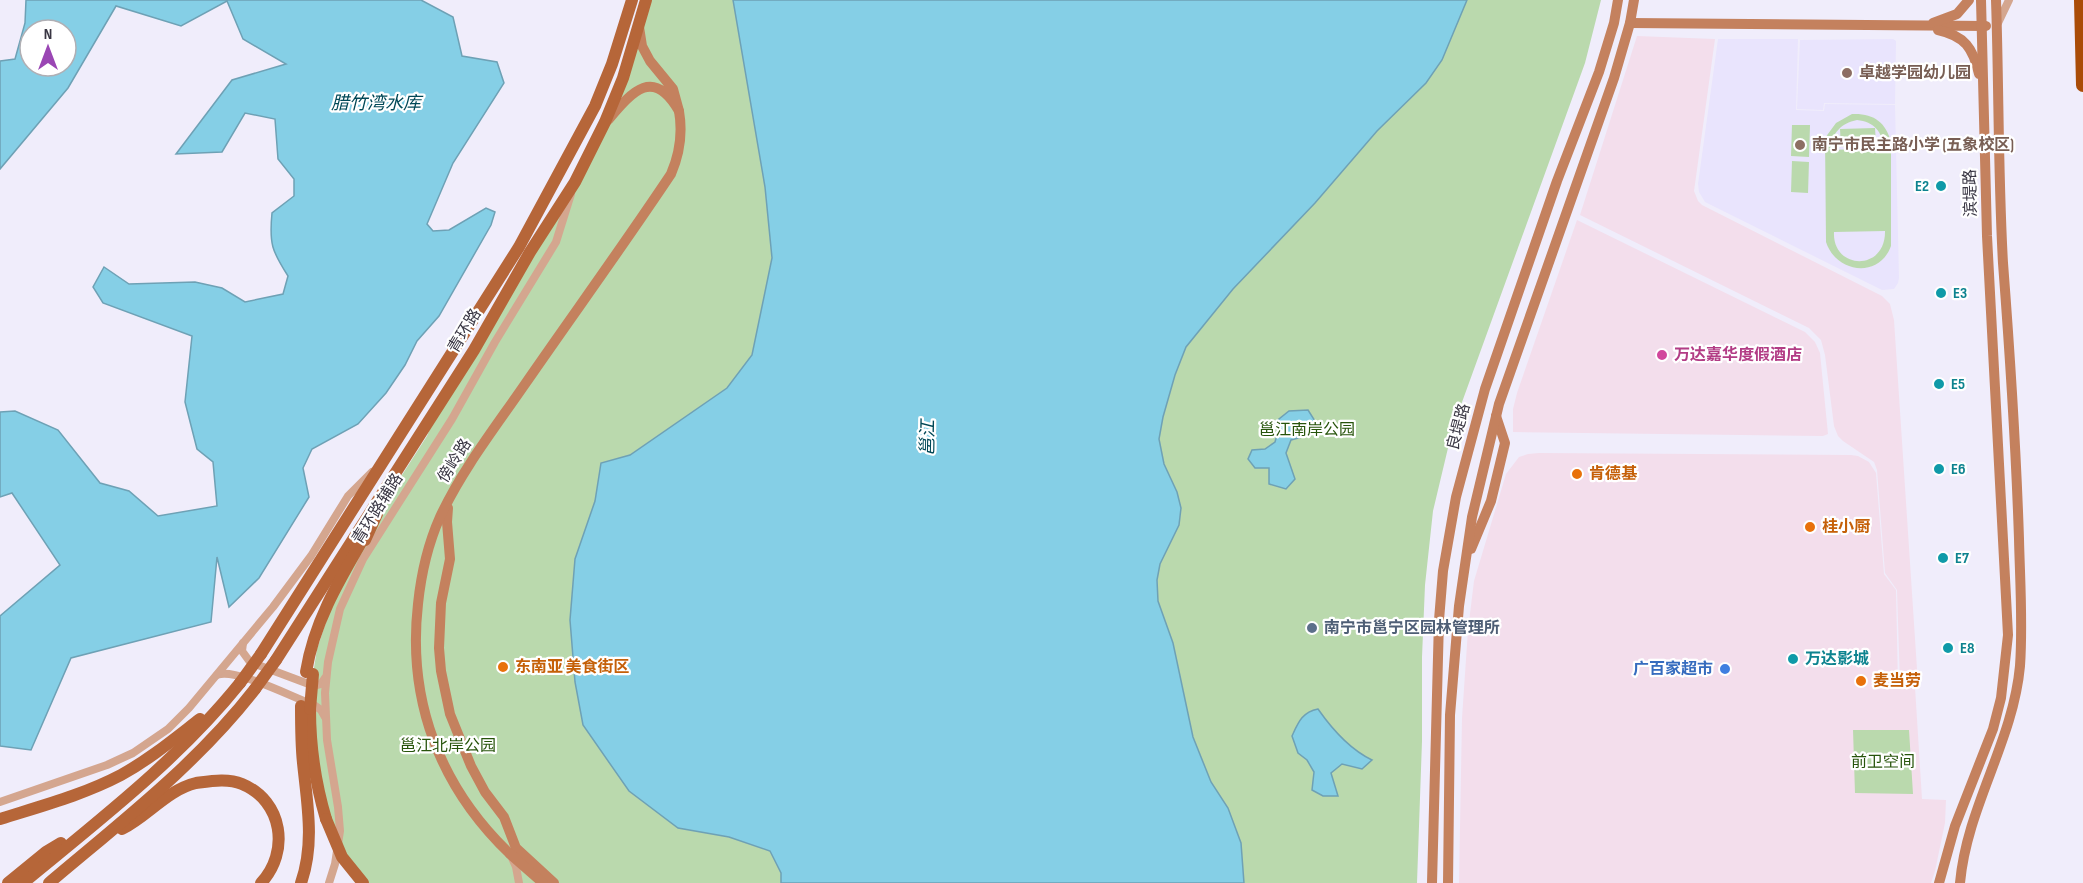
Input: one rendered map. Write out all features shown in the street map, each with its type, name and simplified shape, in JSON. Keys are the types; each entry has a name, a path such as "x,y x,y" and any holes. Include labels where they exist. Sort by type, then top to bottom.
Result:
{"highway":[{"path":"2081,0 2083,85"}],"main road":[{"name":"青环路","path":"225,701 261,654 519,247 595,106 612,64 632,0"},
{"name":"青环路","path":"97,842 192,760 221,730 276,660 474,350 530,252 575,182 605,122 623,78 646,0"},
{"path":"301,883 306,868 310,833 302,749 309,673 315,637 345,569 427,436 444,395"},
{"path":"0,819 72,796 122,774 162,749 225,701"},
{"path":"23,883 146,779 225,701"},
{"path":"306,708 314,772 326,819 342,857 363,883"},
{"path":"48,883 97,842 128,826 177,791 194,784 213,781 241,784 262,798 276,818 279,829 276,858 273,867 261,883"},
{"path":"8,883 46,852 91,826"}],"street":[{"name":"良堤路","path":"1432,883 1438,620 1443,571 1455,498 1485,389 1557,181 1599,72 1614,23 1618,0"},
{"name":"良堤路","path":"1448,883 1450,715 1459,606 1472,517 1496,416 1614,78 1630,23 1634,0"},
{"path":"1920,26 1957,14 1969,0"},
{"name":"滨堤路","path":"1947,858 1955,826 1993,729 2001,698 2008,634 1988,277 1982,0"},
{"name":"滨堤路","path":"1962,860 1978,803 2005,734 2015,701 2020,666 2016,441 2003,259 1996,0"},
{"path":"1630,23 1997,27 2009,0"},
{"name":"傍岭路","path":"543,883 487,832 449,776 435,746 418,687 415,654 420,585 428,551 440,518 476,454 671,174 681,143 679,111 673,89 650,62 642,46 639,22"},
{"path":"1920,26 1950,33 1966,43 1976,63 1983,95 1998,94"},
{"path":"605,122 630,94 646,87 655,87 668,93 679,111"},
{"name":"青环路辅路","path":"329,883 336,864 340,831 325,718 326,676 335,627 356,572 452,419 495,342 556,242 575,182"},
{"name":"青环路辅路","path":"0,802 92,771 133,753 173,724 216,676 298,574 348,496 383,460"},
{"path":"450,498 447,522 450,559 441,603 439,636 441,671 450,714 471,766 485,792 504,817 516,848 553,883"},
{"path":"244,642 242,651 250,662 314,686 321,684 326,676"},
{"path":"216,676 223,673 240,675 314,705 321,710 325,718"},
{"name":"傍岭路","path":"510,854 553,883"},
{"path":"510,854 516,867 519,883"},
{"path":"1939,883 1947,858"},
{"path":"1944,883 1947,858"},
{"path":"1959,883 1962,860"},
{"path":"1962,860 1962,876 1965,883"}],"shaded area":[{"path":"1637,36 1715,39 1694,191 1698,201 1882,296 1890,304 1894,320 1918,684 1900,683 1897,590 1885,573 1877,470 1874,462 1838,436 1834,426 1821,340 1809,328 1580,215"},
{"name":"南宁市民主路小学 (五象校区)","path":"1718,39 1798,39 1796,110 1824,111 1825,104 1895,105 1899,278 1894,289 1882,290 1705,202 1699,192 1698,184"},
{"name":"卓越学园幼儿园","path":"1893,39 1896,41 1895,104 1824,103 1823,110 1797,109 1800,40"},
{"path":"1577,220 1805,332 1815,342 1820,353 1828,434 1823,436 1513,432 1513,409 1517,393"},
{"path":"1539,453 1851,455 1869,462 1876,473 1884,574 1896,590 1898,685 1915,687 1922,799 1946,800 1945,823 1931,883 1459,883 1462,718 1474,581 1506,474 1519,457"}],"green space":[{"name":"邕江北岸公园","path":"646,0 733,0 765,187 772,259 752,355 727,388 630,455 601,463 595,501 575,559 570,620 575,682 678,828 729,837 770,851 781,873 781,883 363,883 354,873 316,785 313,674 317,649 329,613 377,514 427,436 444,395 605,122"},
{"name":"邕江南岸公园","path":"1467,0 1601,0 1585,63 1453,427 1433,511 1425,585 1417,883 1244,883 1241,844 1228,808 1211,782 1193,737 1173,643 1158,601 1157,580 1160,564 1179,525 1181,509 1177,492 1164,464 1159,439 1163,417 1186,347 1233,289 1315,203 1377,131 1426,83"},
{"path":"1852,114 1872,117 1886,129 1891,142 1891,246 1885,257 1877,264 1868,267 1848,266 1831,252 1826,242 1825,138 1836,123","holes":["1857,120 1876,128 1884,148 1831,150 1831,144 1838,130","1885,231 1883,244 1877,254 1859,261 1841,254 1836,245 1834,232"]},
{"path":"1792,125 1810,125 1809,157 1791,156"},
{"path":"1875,128 1876,145 1841,147 1840,129"},
{"path":"1792,161 1809,162 1808,193 1791,192"},
{"name":"前卫空间","path":"1853,730 1909,730 1913,794 1855,793"}],"water":[{"name":"腊竹湾水库","path":"26,0 421,0 453,17 462,56 497,62 504,83 453,163 427,224 433,231 449,230 486,208 495,212 491,225 439,316 417,341 405,365 386,393 358,424 312,449 303,468 309,497 259,578 229,607 217,557 211,622 71,658 31,750 0,746 0,616 60,565 12,493 0,497 0,412 15,411 58,430 100,483 129,491 158,516 217,506 213,462 197,449 185,402 192,336 103,303 93,287 104,267 129,284 195,282 222,288 245,302 283,294 288,276 273,247 272,213 294,196 294,179 278,159 275,119 245,113 222,152 176,154 232,80 286,64 243,39 227,1 181,26 116,6 78,71 78,18 25,18"},
{"name":"邕江","path":"733,0 1467,0 1442,60 1426,83 1377,131 1315,203 1233,289 1186,347 1163,417 1159,439 1164,464 1177,492 1181,508 1179,525 1160,564 1157,580 1158,601 1173,643 1193,737 1211,782 1228,808 1241,843 1244,883 781,883 781,873 770,851 729,837 678,828 629,791 583,725 575,682 570,620 575,559 595,501 601,463 630,455 727,388 752,355 772,258 765,187"},
{"name":"腊竹湾水库","path":"18,48 18,78 74,78 0,169 0,61 15,59"},
{"path":"1308,410 1315,421 1310,435 1291,440 1286,453 1295,479 1286,489 1269,484 1269,468 1255,468 1248,459 1252,450 1265,449 1275,442 1278,431 1274,423 1289,411"},
{"path":"1318,709 1342,738 1372,760 1362,769 1342,764 1331,773 1338,796 1323,796 1312,790 1314,772 1307,760 1298,753 1292,736 1304,715"}],"place":[{"name":"卓越学园幼儿园","path":"1847,73"},
{"name":"南宁市民主路小学 (五象校区)","path":"1800,145"},
{"name":"E2","path":"1941,186"},
{"name":"E3","path":"1941,293"},
{"name":"万达嘉华度假酒店","path":"1662,355"},
{"name":"E5","path":"1939,384"},
{"name":"E6","path":"1939,469"},
{"name":"肯德基","path":"1577,474"},
{"name":"桂小厨","path":"1810,527"},
{"name":"E7","path":"1943,558"},
{"name":"南宁市邕宁区园林管理所","path":"1312,628"},
{"name":"E8","path":"1948,648"},
{"name":"万达影城","path":"1793,659"},
{"name":"东南亚 美食街区","path":"503,667"},
{"name":"广百家超市","path":"1725,669"},
{"name":"麦当劳","path":"1861,681"}]}
